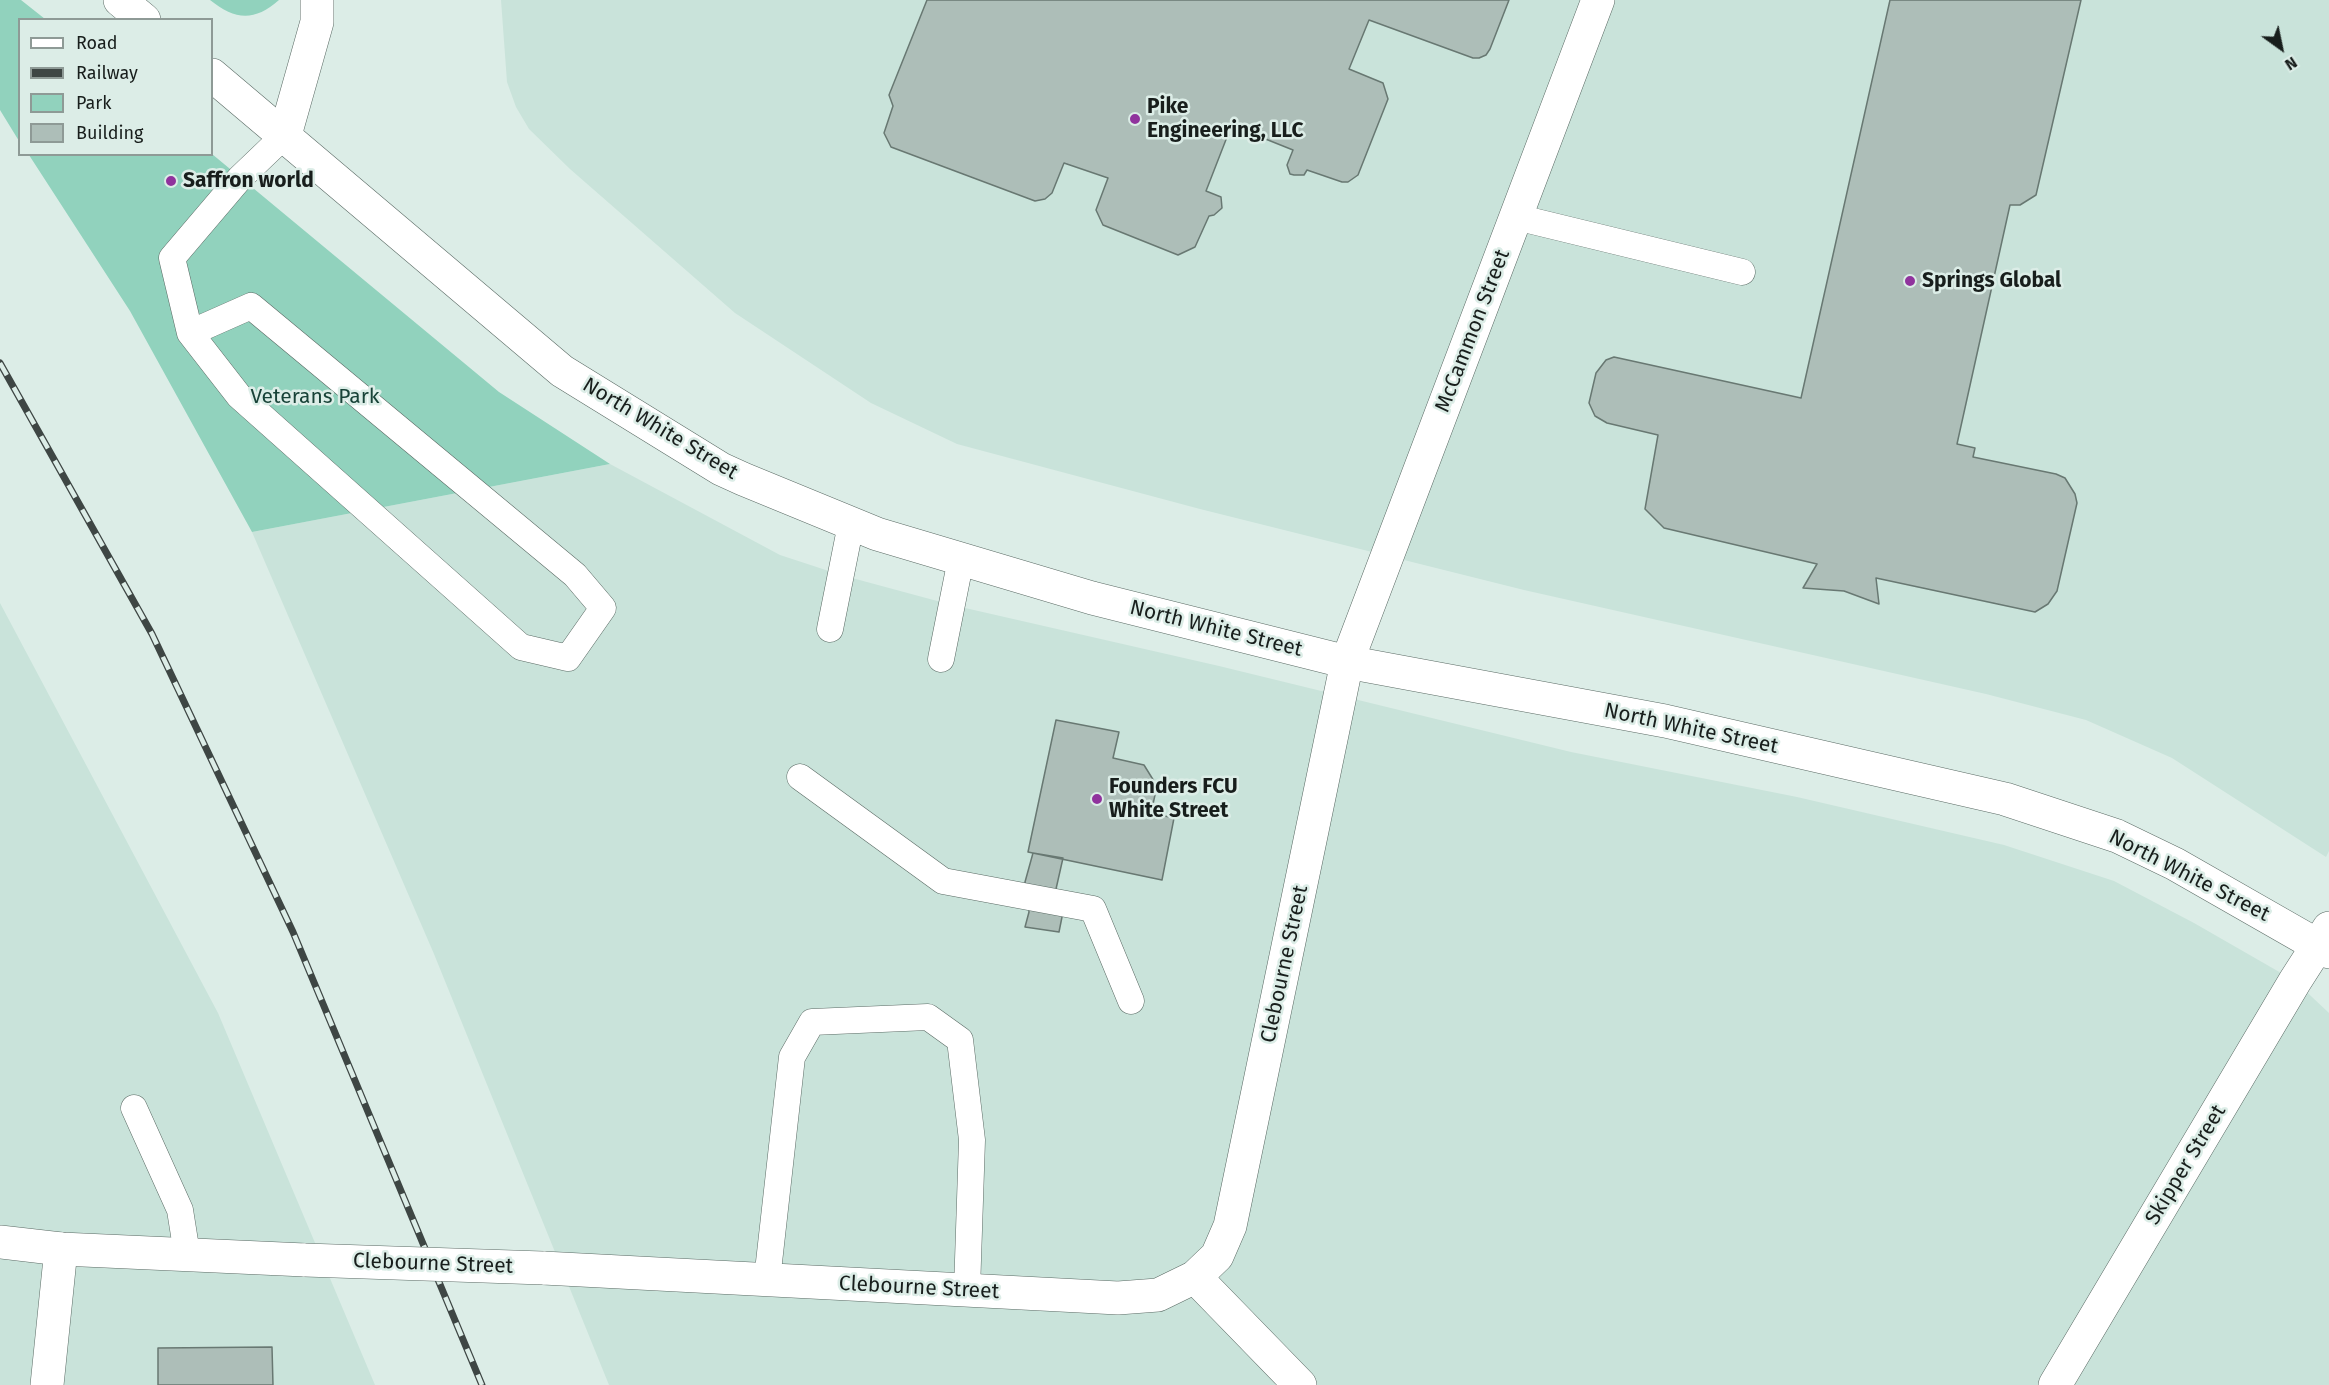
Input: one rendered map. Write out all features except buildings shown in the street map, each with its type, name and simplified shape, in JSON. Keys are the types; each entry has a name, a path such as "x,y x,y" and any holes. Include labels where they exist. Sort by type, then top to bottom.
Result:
{"main road":[{"path":"120,0 142,18"},
{"path":"285,135 317,22 317,0"},
{"name":"McCammon Street","path":"1347,662 1598,0"},
{"name":"North White Street","path":"213,76 562,371 721,470 852,524 961,560 1092,598 1347,662 1665,721 2005,799 2116,836 2325,942"},
{"name":"Clebourne Street","path":"0,1242 61,1249 543,1268 1118,1298 1158,1295 1195,1276 1217,1256 1230,1226 1347,662"},
{"name":"Skipper Street","path":"2055,1385 2325,942"},
{"path":"47,1385 61,1249"},
{"path":"1195,1276 1300,1385"}],"lane":[{"path":"190,333 251,306 575,575 603,608 568,658 521,647 239,396 190,333 172,258 240,178 285,135"},
{"path":"1516,217 1742,272"},
{"path":"830,628 852,524"},
{"path":"940,659 961,560"},
{"path":"800,777 943,881 1093,909 1131,1001"},
{"path":"767,1280 792,1058 812,1022 928,1017 960,1040 972,1140 967,1290"},
{"path":"134,1108 180,1210 187,1254"}],"shaded area":[{"path":"501,0 2329,0 2329,851 2326,857 2172,758 2086,720 1986,694 1524,590 1200,509 957,444 871,403 735,313 570,169 529,129 516,107 507,82"},
{"path":"610,464 780,555 841,575 952,605 1219,666 1571,752 1797,797 2004,845 2114,881 2194,923 2295,981 2329,1013 2329,1385 1316,1385 1280,1347 1275,1385 609,1385 434,954 252,532"},
{"path":"0,603 218,1013 375,1385 0,1385"}],"green space":[{"path":"0,0 21,0 44,18 18,18 18,139 0,110"},
{"path":"210,0 279,0 261,12 244,16 228,12"},
{"name":"Veterans Park","path":"213,155 499,392 610,464 252,532 130,311 30,156"}],"railway":[{"path":"0,363 152,634 293,932 482,1385"}],"place":[{"name":"Pike Engineering, LLC","path":"1135,119"},
{"name":"Saffron world","path":"171,181"},
{"name":"Springs Global","path":"1910,281"},
{"name":"Founders FCU White Street","path":"1097,799"}]}
